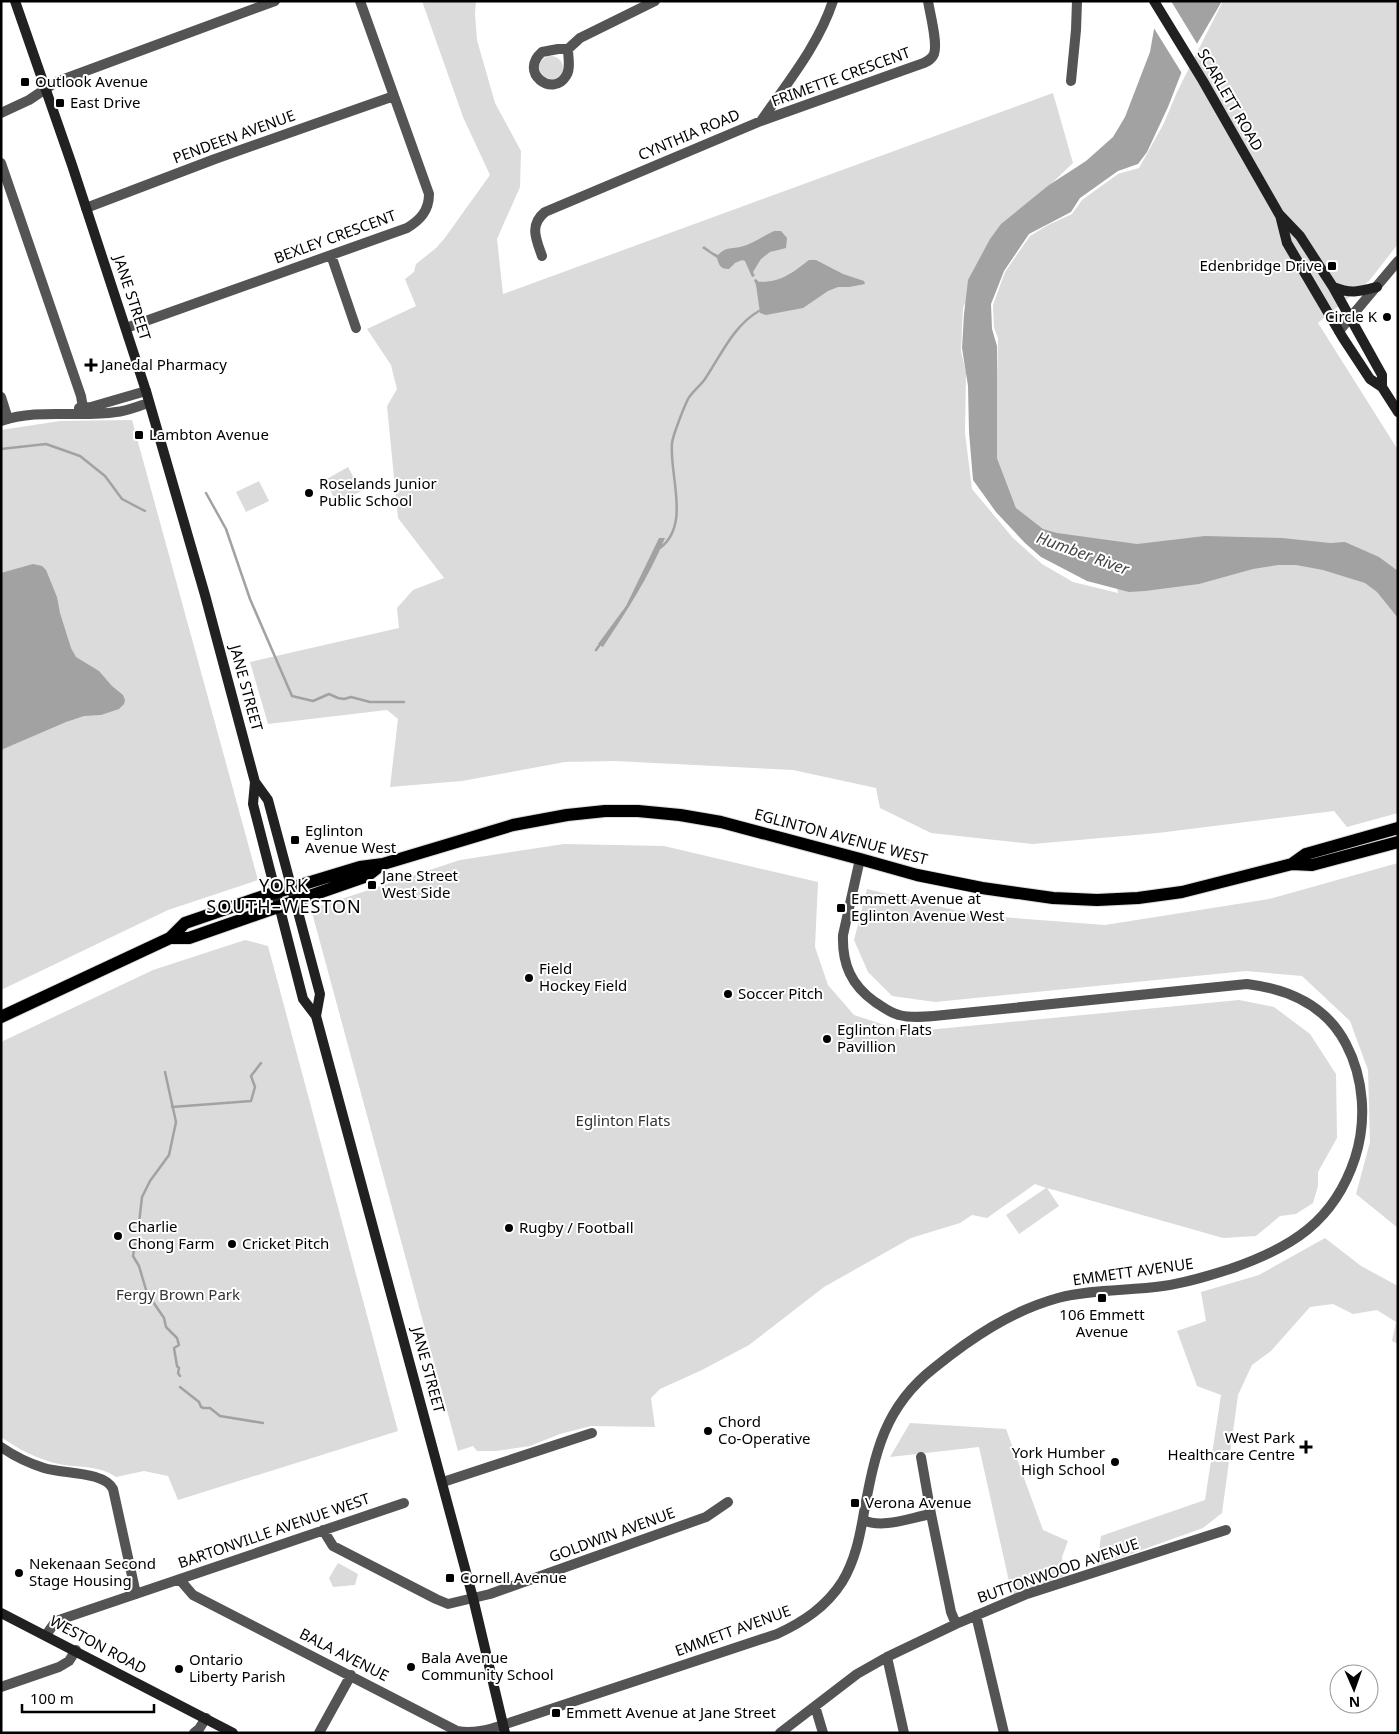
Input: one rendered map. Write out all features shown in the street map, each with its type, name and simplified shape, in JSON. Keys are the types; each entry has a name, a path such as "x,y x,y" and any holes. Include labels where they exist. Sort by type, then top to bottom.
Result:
{"main road":[{"name":"JANE STREET","path":"14,1 126,328 205,595 256,782 268,800 320,994 316,1016"},
{"name":"SCARLETT ROAD","path":"1154,1 1203,81 1279,214 1300,236 1333,287 1382,375 1382,387"},
{"name":"SCARLETT ROAD","path":"1279,214 1287,243 1339,331 1370,379 1382,387 1398,412"},
{"path":"1333,287 1347,292 1355,292 1377,287"},
{"name":"JANE STREET","path":"256,782 253,804 303,999 316,1016 443,1482 504,1729"},
{"name":"EGLINTON AVENUE WEST","path":"1,1017 170,938 185,923 360,867 383,864 513,825 567,815 613,811 663,814 721,822 917,875 982,888 1053,898 1097,900 1138,898 1182,892 1309,860 1398,842"},
{"name":"EGLINTON AVENUE WEST","path":"1309,860 1398,828"},
{"name":"EGLINTON AVENUE WEST","path":"170,938 189,938 296,902 367,876 383,864"},
{"name":"WESTON ROAD","path":"1,1613 46,1634 233,1733"}],"street":[{"path":"1,114 29,100 56,82 275,1"},
{"name":"BEXLEY CRESCENT","path":"126,328 406,228 417,221 426,209 429,202 428,194 360,1"},
{"path":"568,49 580,38 655,1"},
{"name":"CYNTHIA ROAD","path":"542,256 534,233 534,227 538,218 545,212 761,121 810,50 827,19 833,1"},
{"name":"FRIMETTE CRESCENT","path":"761,121 918,66 930,59 935,44 928,1"},
{"path":"1072,81 1077,1"},
{"name":"PENDEEN AVENUE","path":"86,208 394,96"},
{"path":"1,163 82,396 83,408"},
{"path":"331,255 356,328"},
{"path":"1339,331 1398,261"},
{"path":"1,397 5,420 53,414 146,392"},
{"path":"53,414 116,412 149,403"},
{"name":"EMMETT AVENUE","path":"504,1729 777,1634 800,1623 825,1603 842,1583 856,1550 875,1460 883,1434 904,1396 934,1368 1006,1318 1037,1305 1079,1294 1161,1286 1191,1280 1256,1259 1286,1246 1320,1218 1339,1194 1346,1181 1361,1129 1360,1086 1354,1061 1343,1038 1323,1015 1307,1002 1290,993 1269,987 1246,984 934,1016 906,1016 887,1010 858,987 845,963 842,948 845,920 860,859"},
{"path":"443,1482 592,1433"},
{"path":"1,1447 24,1461 44,1469 96,1477 111,1484 136,1594"},
{"path":"921,1458 951,1612 956,1624"},
{"name":"GOLDWIN AVENUE","path":"473,1598 490,1594 706,1517 728,1502"},
{"name":"BARTONVILLE AVENUE WEST","path":"46,1634 56,1621 404,1503"},
{"path":"862,1520 872,1524 882,1524 931,1514"},
{"path":"323,1530 333,1546 436,1600 448,1604 473,1598"},
{"name":"BUTTONWOOD AVENUE","path":"780,1733 857,1674 887,1657 956,1624 1027,1594 1226,1530"},
{"name":"BALA AVENUE","path":"180,1580 193,1595 457,1731 480,1732 504,1729"},
{"path":"976,1615 1004,1733"},
{"path":"1,1687 66,1664 76,1650"},
{"path":"887,1657 904,1733"},
{"path":"319,1733 351,1675"},
{"path":"815,1706 823,1733"},
{"path":"194,1733 199,1730 206,1718"}],"green space":[{"path":"422,1 476,1 477,40 495,103 521,151 520,187 497,239 503,294 1053,93 1073,163 1032,202 980,267 963,308 961,351 966,372 965,433 972,489 1013,538 1042,564 1073,582 1118,593 1109,547 1041,531 1016,508 997,458 998,338 994,328 993,305 1005,272 1030,236 1072,214 1082,200 1118,174 1139,168 1164,123 1177,92 1223,1 1398,1 1398,244 1369,281 1318,323 1398,450 1398,813 1347,827 1334,811 1158,833 1033,844 931,833 880,808 876,788 793,770 615,761 565,762 462,781 390,787 398,719 387,710 268,724 250,662 399,628 397,608 413,590 444,578 398,518 387,406 397,389 391,365 367,329 416,306 405,279 414,272 416,264 444,239 490,175 463,117"},
{"path":"551,56 559,60 563,68 559,76 551,80 543,76 539,68 543,60"},
{"path":"132,420 258,880 168,910 1,990 1,430 60,421"},
{"path":"348,467 361,491 337,504 325,480"},
{"path":"259,481 269,501 246,512 236,492"},
{"name":"Eglinton Flats","path":"564,844 664,846 818,882 815,947 828,985 854,1015 906,1032 1239,1000 1274,1007 1310,1034 1336,1074 1337,1138 1318,1172 1318,1186 1313,1203 1296,1214 1280,1216 1256,1236 1223,1238 1047,1188 1059,1206 1019,1234 1006,1215 1046,1188 1035,1184 987,1218 972,1215 960,1223 911,1238 824,1287 749,1345 702,1370 660,1389 651,1398 655,1427 591,1426 560,1434 530,1446 496,1451 477,1451 473,1446 458,1451 311,909 460,860"},
{"path":"1398,863 1398,1228 1356,1194 1370,1142 1368,1070 1350,1021 1302,976 1246,971 935,1002 892,996 868,972 854,940 867,889 975,915 1105,925 1269,899"},
{"name":"Fergy Brown Park","path":"245,940 268,946 398,1431 178,1500 168,1476 144,1471 116,1477 103,1470 59,1464 29,1454 1,1437 1,1042 153,970"},
{"path":"1325,1238 1361,1266 1398,1286 1398,1344 1392,1341 1396,1322 1377,1310 1353,1314 1333,1304 1310,1307 1271,1351 1252,1365 1238,1395 1222,1513 1203,1528 1097,1566 1101,1536 1205,1500 1221,1395 1197,1386 1177,1331 1206,1321 1201,1292 1259,1275"},
{"path":"910,1423 1006,1429 1043,1530 1068,1541 1062,1557 1064,1576 1012,1595 979,1447 890,1457"},
{"path":"338,1563 358,1574 355,1585 333,1587 329,1578"}],"water":[{"name":"Humber River","path":"1159,1 1222,1 1184,66 1168,107 1147,152 1138,164 1118,171 1080,198 1071,212 1029,234 1004,271 991,304 992,329 997,346 997,458 1016,508 1043,529 1057,533 1137,544 1205,536 1282,538 1330,543 1345,542 1379,557 1398,571 1398,618 1377,592 1365,583 1323,570 1296,565 1278,565 1253,569 1199,584 1145,591 1129,592 1087,581 1041,557 1025,543 996,512 973,480 968,386 962,348 968,280 990,239 1001,224 1049,185 1086,161 1113,137 1125,117 1150,52"},
{"path":"774,231 781,231 787,238 786,248 770,252 761,259 753,272 755,276 752,277 745,261 742,260 735,263 729,269 722,268 717,258 702,248 704,246 718,255 726,249 744,246"},
{"path":"809,260 816,260 843,274 864,281 865,284 838,287 828,291 803,308 766,315 760,313 754,280 767,282 780,278 792,273"},
{"path":"659,538 665,538 652,567 603,647 598,644 626,606"},
{"path":"33,564 42,566 46,570 57,597 71,648 76,657 99,671 123,695 125,700 119,709 101,715 84,716 66,722 1,750 1,573"}],"pier":[{"path":"1156,1 1171,1 1199,47 1183,75 1152,25"}],"waterway":[{"path":"660,548 669,538 675,526 677,513 672,443 684,408 690,396 705,379 735,332 759,311"},
{"path":"1,449 46,444 80,456 105,476 122,499 145,511"},
{"path":"206,493 226,529 250,599 292,696 313,701 329,694 338,698 351,697 370,702 404,702"},
{"path":"596,650 601,643"},
{"path":"172,1107 251,1101 255,1087 251,1076 261,1063"},
{"path":"139,1223 142,1197 150,1181 169,1155 176,1122 165,1072"},
{"path":"136,1239 133,1256 139,1266 147,1293 164,1318 166,1327 177,1338 179,1345 174,1348 180,1376"},
{"path":"180,1387 199,1402 201,1407 210,1408 220,1416 263,1423"}],"place":[{"name":"Outlook Avenue","path":"25,82"},
{"name":"East Drive","path":"60,103"},
{"name":"Edenbridge Drive","path":"1332,266"},
{"name":"Circle K","path":"1387,317"},
{"name":"Janedal Pharmacy","path":"91,365"},
{"name":"Lambton Avenue","path":"139,435"},
{"name":"Roselands Junior Public School","path":"309,493"},
{"name":"Eglinton Avenue West","path":"295,840"},
{"name":"Jane Street West Side","path":"372,885"},
{"name":"Emmett Avenue at Eglinton Avenue West","path":"841,908"},
{"name":"Field Hockey Field","path":"529,978"},
{"name":"Soccer Pitch","path":"728,994"},
{"name":"Eglinton Flats Pavillion","path":"827,1039"},
{"name":"Rugby / Football","path":"509,1228"},
{"name":"Charlie Chong Farm","path":"118,1236"},
{"name":"Cricket Pitch","path":"232,1244"},
{"name":"106 Emmett Avenue","path":"1102,1298"},
{"name":"Chord Co-Operative","path":"708,1431"},
{"name":"West Park Healthcare Centre","path":"1306,1447"},
{"name":"York Humber High School","path":"1115,1462"},
{"name":"Verona Avenue","path":"855,1503"},
{"name":"Nekenaan Second Stage Housing","path":"19,1573"},
{"name":"Cornell Avenue","path":"450,1578"},
{"name":"Bala Avenue Community School","path":"411,1667"},
{"name":"Ontario Liberty Parish","path":"179,1669"},
{"name":"Emmett Avenue at Jane Street","path":"556,1713"}],"district":[{"name":"YORK SOUTH–WESTON","path":"284,896"}]}
